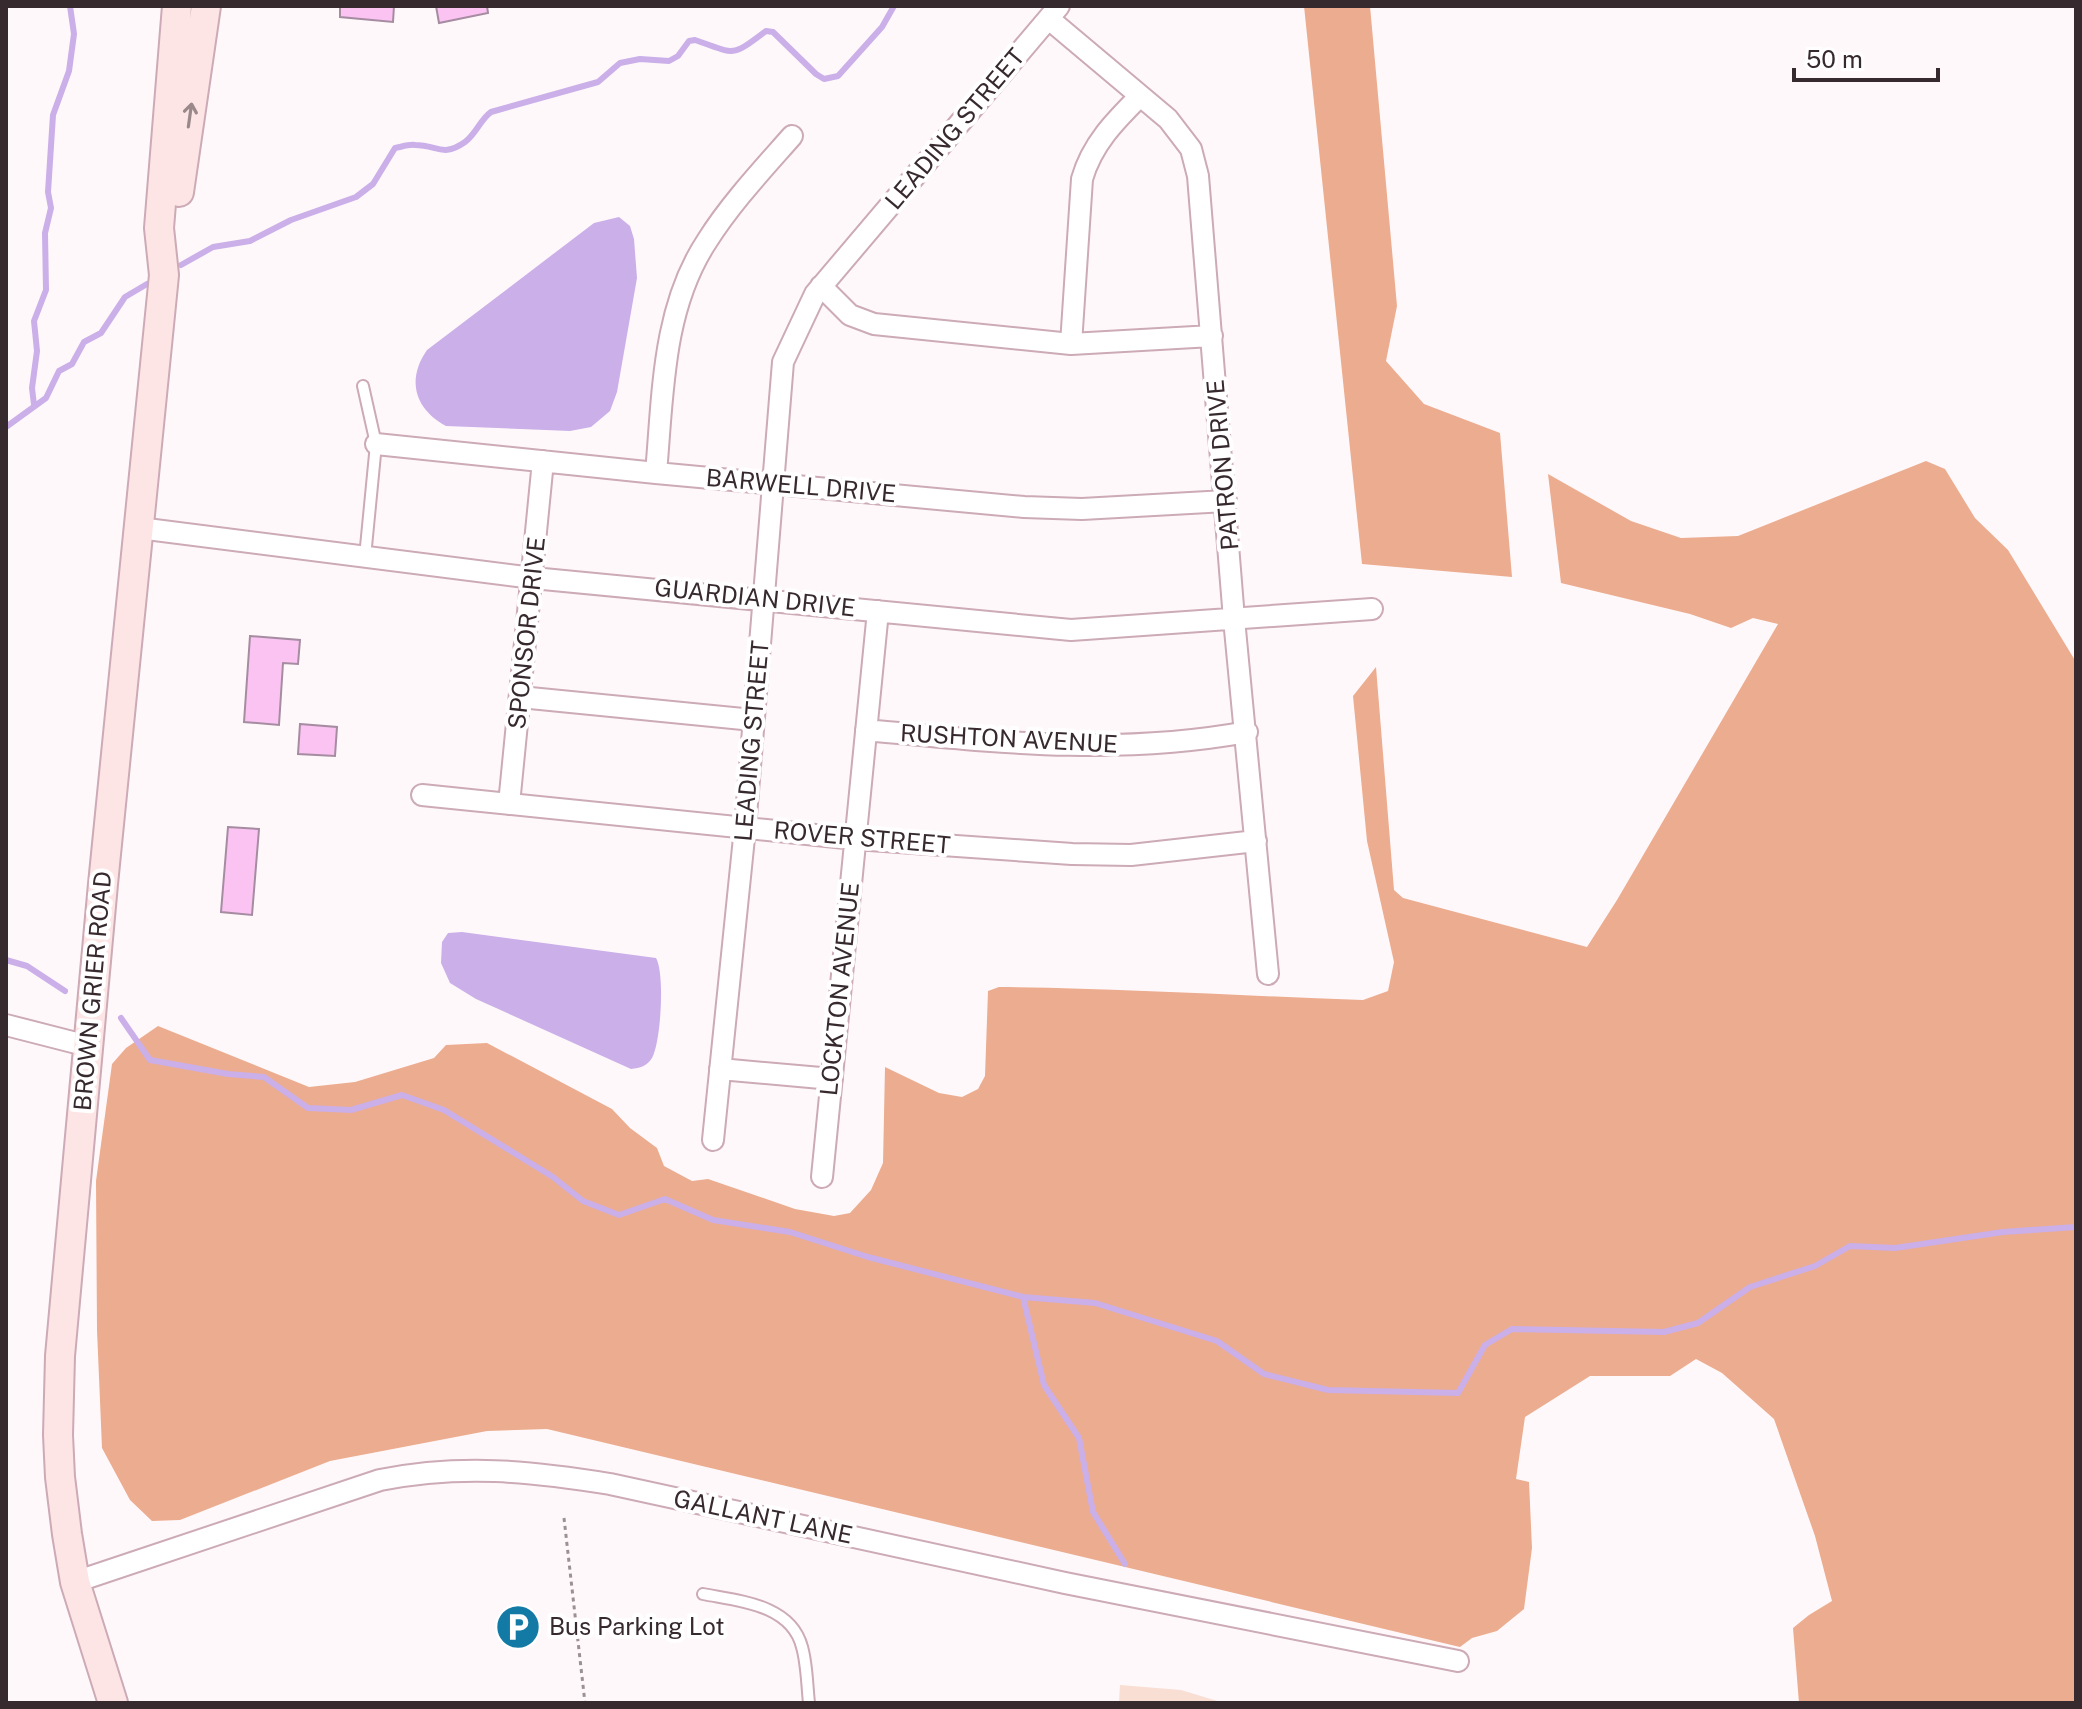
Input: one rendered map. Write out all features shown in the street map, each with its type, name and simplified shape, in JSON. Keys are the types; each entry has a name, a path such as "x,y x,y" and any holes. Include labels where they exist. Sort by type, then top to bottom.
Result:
{"main road":[{"name":"BROWN GRIER ROAD","path":"113,1703 75,1582 60,1477 60,1356 164,275 159,228 177,6"},
{"name":"BROWN GRIER ROAD","path":"164,275 170,262 206,6"}],"street":[{"name":"PATRON DRIVE","path":"1054,12 1168,119 1191,149 1198,176 1234,619 1268,974"},
{"name":"LEADING STREET","path":"713,1140 745,828 783,362 800,322 821,286 1054,12"},
{"path":"1071,344 1082,179 1088,158 1140,96"},
{"path":"656,473 666,355 676,312 690,273 707,241 792,136"},
{"path":"821,286 850,315 874,324 1071,344 1212,336"},
{"name":"BARWELL DRIVE","path":"376,444 1024,507 1110,508 1226,501"},
{"name":"SPONSOR DRIVE","path":"509,804 543,461"},
{"name":"GUARDIAN DRIVE","path":"139,528 533,578 1071,630 1372,609"},
{"name":"LOCKTON AVENUE","path":"822,1177 878,611"},
{"path":"520,697 753,720"},
{"name":"RUSHTON AVENUE","path":"866,730 1041,746 1125,747 1247,732"},
{"name":"ROVER STREET","path":"422,795 855,839 1131,855 1256,841"},
{"path":"6,1025 88,1046"},
{"path":"720,1069 832,1079"},
{"name":"GALLANT LANE","path":"75,1582 380,1480 408,1474 494,1469 538,1472 610,1484 1249,1622 1458,1661"}],"lane":[{"path":"363,386 376,444 365,557"},
{"path":"703,1594 762,1606 785,1620 802,1644 809,1703"}],"path":[{"path":"564,1518 585,1703"}],"shaded area":[{"path":"1304,6 1370,6 1397,306 1386,361 1424,404 1500,433 1512,577 1362,564"},
{"path":"619,217 630,226 634,239 637,278 617,392 610,411 591,427 570,431 446,426 435,419 417,393 417,372 427,350 594,223"},
{"path":"1926,461 1945,469 1975,518 2008,550 2076,662 2076,1703 1799,1703 1793,1628 1832,1601 1815,1536 1774,1419 1722,1373 1696,1359 1670,1376 1590,1376 1525,1417 1516,1479 1529,1482 1532,1548 1524,1609 1497,1631 1472,1638 1460,1647 547,1429 487,1431 330,1461 180,1520 152,1521 130,1500 102,1448 96,1181 112,1064 126,1048 158,1026 309,1087 355,1082 434,1058 446,1045 487,1043 612,1109 630,1128 657,1148 664,1166 692,1181 708,1179 795,1209 834,1216 850,1213 871,1190 883,1163 885,1067 939,1093 962,1097 978,1089 985,1076 988,991 999,987 1136,990 1363,1000 1388,991 1394,962 1367,841 1353,696 1376,667 1394,890 1403,898 1587,947 1778,624 1753,618 1731,628 1690,614 1561,583 1548,474 1631,521 1681,538 1738,536"},
{"path":"462,932 656,958 661,1008 652,1058 643,1066 631,1069 476,999 450,983 441,963 442,942 448,933"},
{"path":"1120,1685 1181,1690 1224,1703 1119,1703"}],"building":[{"path":"340,6 394,6 393,22 340,17"},
{"path":"436,6 487,6 488,13 439,23"},
{"path":"250,636 300,640 298,664 283,663 279,725 244,722"},
{"path":"300,724 337,727 335,756 298,754"},
{"path":"228,827 259,829 252,915 221,912"}],"waterway":[{"path":"34,405 32,388 37,351 34,321 46,290 45,233 51,208 48,192 53,115 69,71 74,34 70,6"},
{"path":"181,265 213,247 250,241 291,220 356,197 373,184 395,148 413,145 445,150 457,147 469,139 491,112 598,82 620,63 640,59 669,61 678,56 689,41 732,51 766,31 773,32 816,74 824,79 838,76 882,27 894,6"},
{"path":"6,427 46,398 59,371 72,364 84,342 101,333 125,297 147,284"},
{"path":"6,960 27,966 65,991"},
{"path":"121,1018 150,1060 264,1077 308,1108 351,1110 402,1095 444,1110 553,1177 583,1201 619,1215 665,1199 713,1220 790,1232 868,1257 1023,1297 1095,1303 1217,1341 1264,1374 1328,1390 1458,1393 1485,1345 1512,1329 1664,1332 1698,1323 1750,1287 1815,1266 1850,1246 1895,1248 2003,1232 2076,1227"},
{"path":"1023,1297 1044,1385 1079,1438 1093,1512 1125,1564"}],"place":[{"name":"Bus Parking Lot","path":"518,1627"}]}
